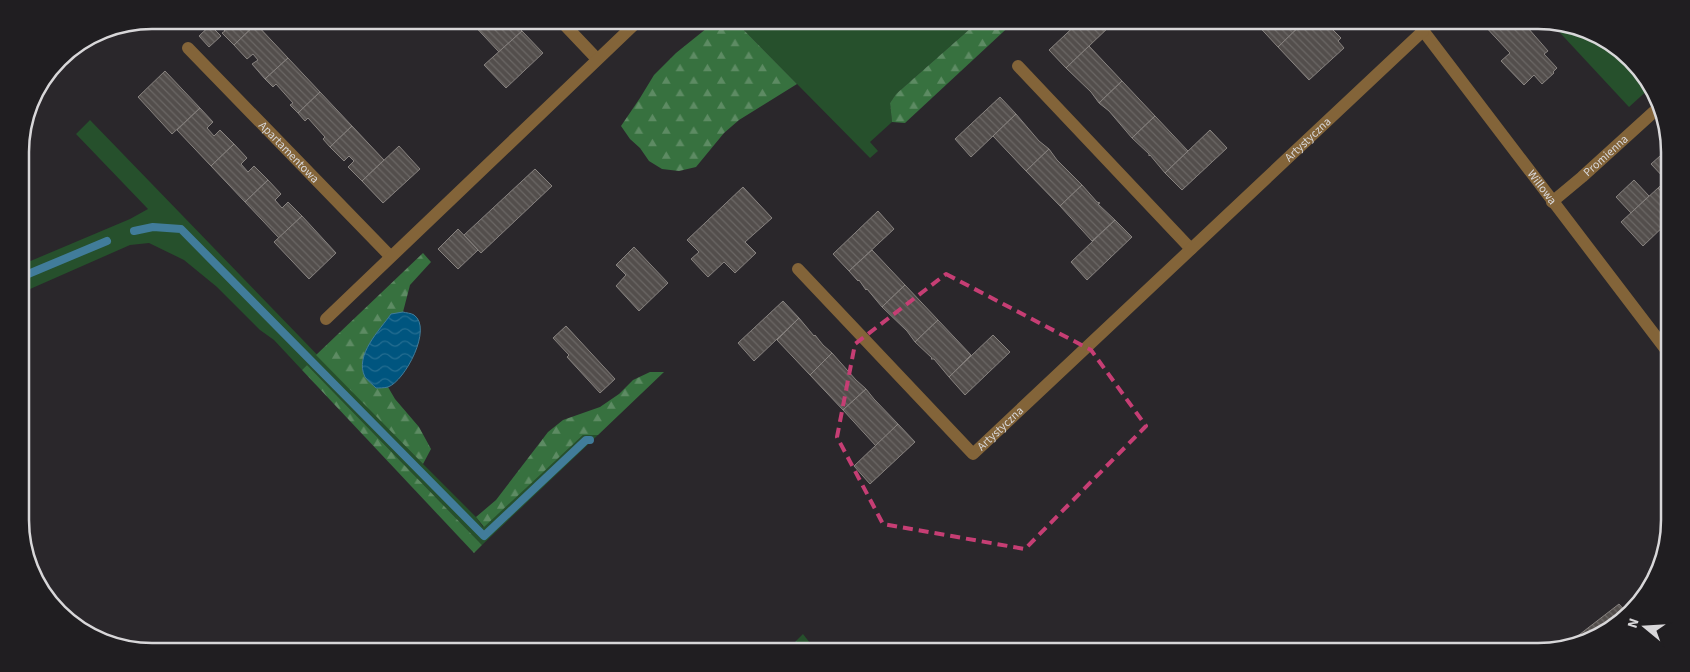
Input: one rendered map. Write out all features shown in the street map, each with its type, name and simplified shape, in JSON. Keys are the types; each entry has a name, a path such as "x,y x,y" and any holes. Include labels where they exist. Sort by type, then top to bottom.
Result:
{"street":[{"path":"569,29 597,59"},
{"path":"326,319 629,29"},
{"name":"Artystyczna","path":"798,268 973,454 1191,249 1414,29"},
{"name":"Willowa","path":"1423,29 1661,344"},
{"name":"Apartamentowa","path":"188,48 390,256"},
{"path":"1018,66 1191,249"},
{"name":"Promienna","path":"1552,202 1582,178 1654,112"}],"highlighted area":[{"path":"946,274 1091,350 1146,426 1025,549 883,524 837,437 855,344"}],"green space":[{"path":"706,29 743,29 797,84 739,120 724,133 696,167 679,171 662,169 649,161 621,126 654,75 676,53"},
{"path":"743,29 970,29 896,94 890,103 892,122 870,142 878,151 870,158"},
{"path":"970,29 1006,29 905,123 892,122 890,103 896,94"},
{"path":"1558,31 1578,35 1593,41 1613,54 1625,65 1646,92 1629,107"},
{"path":"90,120 476,517 483,527 583,435 598,435 482,545 307,365 302,370 274,340 260,330 217,287 184,260 149,243 130,245 29,289 29,262 130,219 148,209 76,134"},
{"path":"423,253 431,262 410,285 403,312 391,315 376,388 388,387 395,399 419,427 431,449 423,464 316,355"},
{"path":"307,365 482,545 474,553 302,370"},
{"path":"650,372 664,372 598,435 583,435 484,527 476,517 496,500 548,432 563,420 600,407 619,394 633,380"},
{"path":"803,634 810,643 794,643"}],"water":[{"path":"403,312 414,315 419,322 419,342 409,365 395,383 388,387 376,388 365,377 363,360 365,352 391,314"}],"building":[{"path":"206,29 214,29 221,36 209,47 199,36"},
{"path":"223,29 251,29 234,45 222,33 225,31"},
{"path":"251,29 261,29 288,58 265,79 252,64 258,60 253,54 247,59 234,45"},
{"path":"477,29 520,29 522,31 499,52"},
{"path":"1071,29 1107,29 1066,68 1049,50"},
{"path":"1261,29 1297,29 1278,47"},
{"path":"1297,29 1332,29 1341,38 1338,41 1344,48 1309,80 1278,47"},
{"path":"1488,29 1529,29 1548,51 1544,54 1557,68 1542,84 1534,75 1524,85 1501,61 1510,53"},
{"path":"522,31 543,53 506,88 484,65"},
{"path":"1089,46 1122,81 1099,103 1091,92 1066,68"},
{"path":"288,58 320,92 298,113 290,105 293,103 276,84 273,87 265,79"},
{"path":"165,71 200,108 172,134 138,97"},
{"path":"1122,81 1155,116 1132,138 1109,111 1099,103"},
{"path":"320,92 352,126 330,147 323,139 325,137 308,118 305,121 298,113"},
{"path":"1000,97 1016,114 971,157 955,139"},
{"path":"200,108 213,122 207,128 214,136 220,130 234,144 211,166 177,130"},
{"path":"1016,114 1039,141 1049,149 1026,171 993,136"},
{"path":"1155,116 1188,151 1165,173 1132,138"},
{"path":"352,126 384,160 362,181 348,167 354,161 349,156 344,161 330,147"},
{"path":"1210,130 1227,148 1182,190 1165,173"},
{"path":"234,144 247,158 241,164 248,172 254,166 268,180 245,202 211,166"},
{"path":"399,146 420,169 383,203 362,181"},
{"path":"1049,149 1057,160 1082,185 1060,206 1026,171"},
{"path":"1661,155 1661,175 1651,164"},
{"path":"535,169 552,186 481,253 464,235"},
{"path":"268,180 281,194 275,200 282,208 288,202 302,216 279,238 245,202"},
{"path":"1634,180 1649,196 1631,213 1616,197"},
{"path":"1082,185 1115,220 1092,241 1060,206"},
{"path":"743,187 772,218 745,242 756,253 735,273 724,262 708,277 691,259 699,252 687,240"},
{"path":"1658,188 1661,191 1661,229 1643,246 1621,222"},
{"path":"878,211 894,229 849,271 833,254"},
{"path":"302,216 336,253 309,279 274,242"},
{"path":"1115,220 1132,237 1087,280 1071,262"},
{"path":"458,229 478,250 458,269 438,249"},
{"path":"634,247 668,283 639,311 616,286 626,275 616,265"},
{"path":"872,250 905,285 882,307 849,271"},
{"path":"905,285 938,320 915,342 907,331 882,307"},
{"path":"783,301 799,318 754,361 738,343"},
{"path":"799,318 832,353 810,375 777,340"},
{"path":"938,320 971,355 949,377 934,359 931,359 915,342"},
{"path":"566,326 615,379 600,393 567,357 569,355 553,338"},
{"path":"993,335 1010,352 965,395 949,377"},
{"path":"832,353 866,389 843,410 810,375"},
{"path":"866,389 898,424 876,446 843,410"},
{"path":"898,424 915,442 870,484 854,466"},
{"path":"1620,605 1620,612 1613,618 1593,631 1575,638"}],"waterway":[{"path":"134,231 153,227 181,229 484,536 586,440 590,440"},
{"path":"29,274 107,241"}]}
